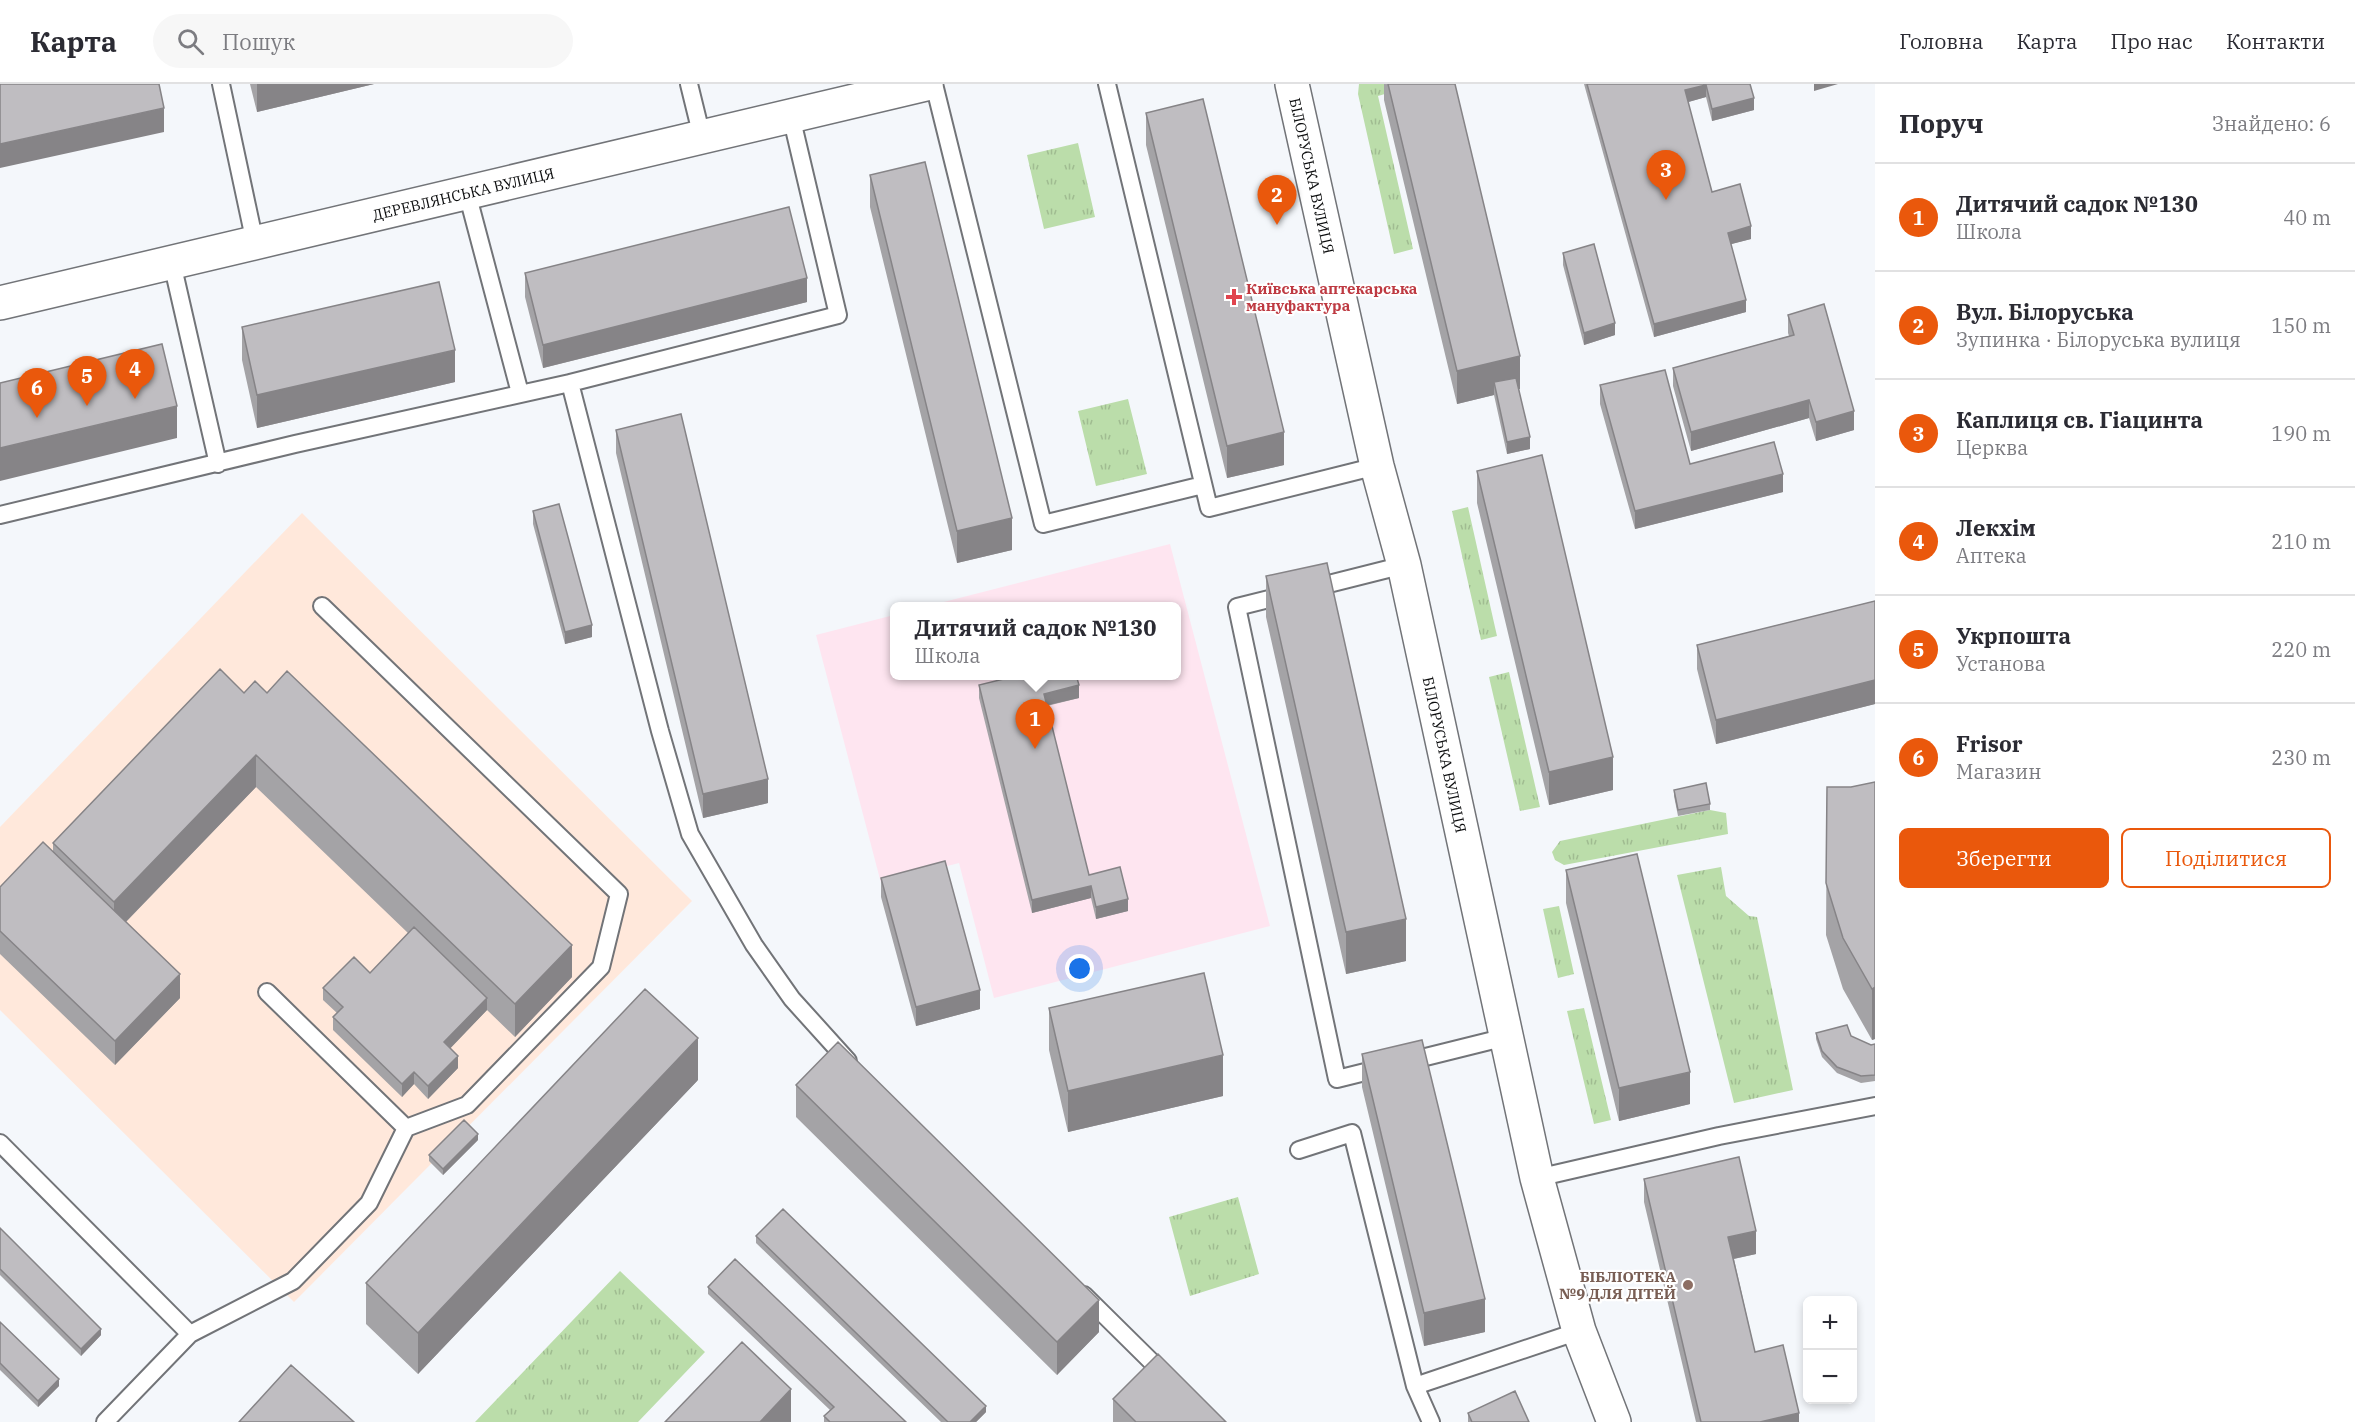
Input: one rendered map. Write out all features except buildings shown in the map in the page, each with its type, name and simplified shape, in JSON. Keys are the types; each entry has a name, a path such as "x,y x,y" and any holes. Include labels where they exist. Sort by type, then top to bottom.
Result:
{"street":[{"name":"ДЕРЕВЛЯНСЬКА ВУЛИЦЯ","path":"0,303 926,84"},
{"name":"БІЛОРУСЬКА ВУЛИЦЯ","path":"1292,84 1377,466 1404,565 1537,1178 1579,1331 1614,1422"}],"lane":[{"path":"221,84 255,243"},
{"path":"689,84 702,137"},
{"path":"934,84 1043,524 1203,485"},
{"path":"1107,84 1209,508 1377,466"},
{"path":"0,515 295,444 570,383 838,315 791,116"},
{"path":"467,193 520,393"},
{"path":"172,263 218,464"},
{"path":"570,383 660,731 690,834 754,945 792,999 856,1070"},
{"path":"1404,565 1237,607 1337,1079 1506,1037"},
{"path":"105,1422 190,1334 293,1281 369,1203 406,1128 467,1106 601,967 619,894 322,606"},
{"path":"267,992 406,1128"},
{"path":"1537,1178 1719,1136 1875,1106"},
{"path":"1299,1150 1352,1133 1415,1386 1431,1422"},
{"path":"0,1143 190,1334"},
{"path":"1068,1280 1176,1385"},
{"path":"1415,1386 1579,1331"}],"shaded area":[{"path":"302,513 692,901 294,1302 0,1010 0,827"},
{"path":"1170,544 1270,926 994,998 959,863 881,883 816,635 890,616 890,680 1181,680 1181,602 944,602"}],"green space":[{"path":"1359,84 1419,84 1378,96 1413,249 1394,254 1358,94"},
{"path":"1078,143 1095,217 1044,229 1027,155"},
{"path":"1128,399 1147,474 1096,486 1078,411"},
{"path":"1468,507 1497,636 1481,640 1452,511"},
{"path":"1509,672 1540,807 1520,811 1489,677"},
{"path":"1710,810 1726,813 1728,834 1564,865 1555,860 1552,852 1560,841"},
{"path":"1721,867 1726,896 1749,916 1757,917 1793,1090 1734,1103 1677,875"},
{"path":"1559,906 1574,974 1558,978 1543,909"},
{"path":"1584,1008 1611,1120 1594,1124 1567,1011"},
{"path":"1238,1197 1259,1274 1190,1296 1169,1217"},
{"path":"620,1271 705,1352 638,1422 475,1422"}],"place":[{"name":"Каплиця св. Гіацинта","path":"1666,200"},
{"name":"Вул. Білоруська","path":"1277,225"},
{"name":"Київська аптекарська мануфактура","path":"1234,297"},
{"name":"Лекхім","path":"135,399"},
{"name":"Укрпошта","path":"87,406"},
{"name":"Frisor","path":"37,418"},
{"name":"Дитячий садок №130","path":"1035,749"},
{"name":"БІБЛІОТЕКА №9 ДЛЯ ДІТЕЙ","path":"1688,1285"}]}
